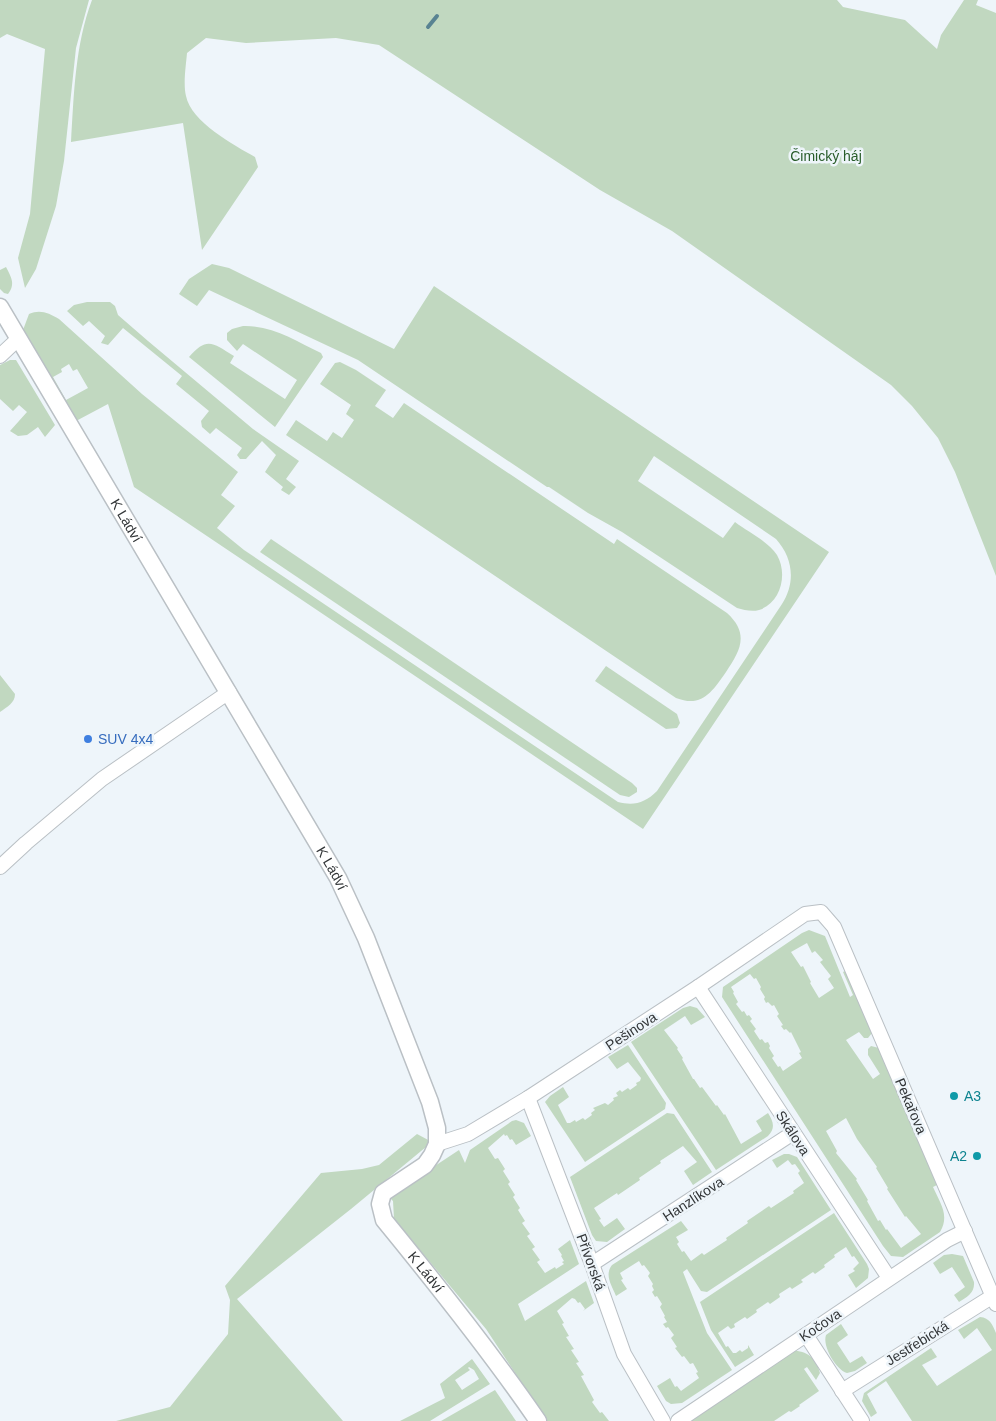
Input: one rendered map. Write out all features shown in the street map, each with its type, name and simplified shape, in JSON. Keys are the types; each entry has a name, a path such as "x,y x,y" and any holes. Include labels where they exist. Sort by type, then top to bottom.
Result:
{"street":[{"name":"K Ládví","path":"0,308 338,878 366,938 430,1102 436,1128 437,1144 425,1165 383,1193 380,1204 384,1220 450,1300 538,1421"},
{"path":"0,356 18,339"},
{"path":"0,867 102,779 229,692"},
{"name":"Pešinova","path":"437,1144 468,1134 528,1098 698,987 805,914 821,912"},
{"name":"Pekařova","path":"821,912 834,927 994,1300"},
{"name":"Skálova","path":"698,987 889,1278"},
{"name":"Přívorská","path":"528,1098 592,1264 624,1354 663,1421"},
{"name":"Hanzlíkova","path":"592,1264 793,1133"},
{"name":"Kočova","path":"678,1421 889,1278 947,1240 965,1231"},
{"name":"Jestřebická","path":"842,1391 994,1300"},
{"path":"806,1335 862,1421"}],"green space":[{"path":"0,0 89,0 76,48 64,161 56,206 36,269 25,288 18,258 30,214 45,49 7,34 0,38"},
{"name":"Čimický háj","path":"92,0 837,0 843,7 905,20 937,49 941,35 964,0 978,0 976,5 996,13 996,576 955,472 938,438 912,406 891,385 672,231 600,190 379,45 336,38 246,43 206,38 187,53 185,86 190,106 204,124 214,132 255,157 258,167 202,250 183,123 71,142 74,88 79,52 86,17"},
{"path":"212,264 229,268 394,349 434,286 829,552 643,829 134,487 108,404 76,421 23,330 29,314 44,312 59,319 142,394 238,472 221,495 235,506 217,528 244,550 618,802 629,804 644,801 657,791 782,604 789,587 791,570 782,546 776,539 654,456 638,481 723,538 735,522 763,541 777,555 782,571 782,579 773,601 759,610 751,611 737,608 622,532 547,487 358,360 209,290 197,306 179,294 189,279","holes":["69,364 73,371 77,369 88,388 66,400 53,377 62,372 61,369"]},
{"path":"6,267 12,284 8,294 0,289 0,270"},
{"path":"87,302 110,302 115,306 118,315 148,341 253,429 299,461 286,479 296,487 289,495 281,490 283,487 265,472 276,455 262,441 246,459 240,459 237,455 242,448 216,428 210,434 202,427 201,421 209,411 176,384 182,376 123,328 108,345 101,343 105,336 89,321 83,326 67,311 74,305"},
{"path":"254,326 274,331 321,353 323,357 275,427 189,357 201,346 206,344 215,345 234,356 230,363 285,399 297,380 243,344 237,351 227,340 227,333 232,329"},
{"path":"10,360 16,360 55,425 45,437 38,427 27,435 18,436 10,431 27,412 19,405 13,411 0,399 0,365"},
{"path":"340,362 386,390 375,406 393,418 404,403 614,544 617,539 727,613 739,628 739,650 711,692 693,701 676,698 286,435 296,420 327,441 333,432 342,438 354,420 346,414 351,405 320,384 335,363"},
{"path":"271,539 632,783 637,788 637,792 629,797 620,795 260,552"},
{"path":"606,666 677,714 680,723 677,728 666,729 595,681"},
{"path":"0,675 15,694 15,697 0,712"},
{"path":"809,930 825,936 850,997 853,995 843,972 845,971 872,1033 868,1038 864,1038 859,1032 846,1040 873,1079 880,1074 868,1055 868,1049 871,1046 879,1048 937,1185 933,1187 943,1209 943,1226 940,1232 903,1257 891,1256 883,1246 722,997 723,987","holes":["807,943 812,953 815,951 823,960 820,962 831,976 828,979 834,988 819,998 803,966 801,967 791,952","750,974 754,979 756,978 766,1003 774,1005 779,1014 777,1016 783,1025 781,1026 784,1030 786,1029 791,1032 802,1058 783,1071 780,1066 778,1067 772,1058 774,1056 768,1042 765,1043 762,1039 760,1040 754,1031 756,1029 750,1021 752,1019 744,1011 742,1012 736,1004 738,1002 731,987","846,1118 857,1139 877,1167 887,1189 905,1217 921,1234 901,1248 880,1220 878,1221 857,1179 836,1153 837,1151 826,1131"]},
{"path":"690,1006 697,1008 705,1017 691,1025 685,1016 664,1030 678,1048 693,1079 725,1114 741,1144 762,1131 756,1121 768,1113 773,1124 768,1136 716,1170 631,1042 683,1008"},
{"path":"628,1045 666,1103 665,1109 585,1162 545,1102 563,1087 569,1097 558,1105 567,1123 570,1123 583,1118 585,1120 592,1115 591,1113 595,1110 593,1108 605,1103 608,1105 614,1100 613,1098 618,1096 616,1093 620,1090 622,1092 628,1088 630,1090 637,1085 636,1083 641,1078 628,1062 617,1069 608,1057"},
{"path":"667,1113 674,1114 712,1172 693,1185 684,1171 697,1162 683,1146 660,1161 661,1163 639,1178 640,1180 594,1208 604,1227 617,1218 625,1229 607,1242 596,1241 570,1177"},
{"path":"516,1120 524,1123 531,1136 516,1145 512,1139 510,1140 504,1134 488,1148 505,1169 503,1171 510,1182 508,1184 515,1195 513,1197 520,1208 518,1210 525,1221 522,1223 530,1234 527,1236 535,1247 532,1249 540,1260 537,1262 545,1273 564,1264 558,1249 570,1240 579,1264 518,1304 525,1321 586,1281 594,1303 583,1311 585,1309 580,1302 578,1303 572,1298 557,1311 569,1336 566,1337 574,1349 571,1350 579,1362 576,1363 584,1375 581,1376 594,1400 592,1402 609,1421 547,1421 486,1329 394,1219 393,1201 390,1198 394,1193 459,1150 465,1163 470,1150"},
{"path":"417,1134 432,1142 237,1299 343,1421 116,1421 170,1407 228,1334 230,1300 225,1286 321,1173 362,1169 379,1165"},
{"path":"784,1154 797,1157 831,1210 707,1292 701,1291 687,1269 683,1272 707,1333 732,1370 682,1403 671,1404 666,1401 657,1386 670,1378 675,1387 677,1386 681,1391 699,1378 696,1373 698,1372 693,1363 690,1364 675,1348 677,1347 671,1338 674,1335 663,1324 667,1322 660,1307 662,1304 652,1292 654,1290 653,1284 648,1276 650,1273 644,1265 642,1266 639,1261 620,1273 623,1279 621,1280 627,1289 616,1296 609,1277 610,1269 612,1265 681,1221 688,1230 676,1237 679,1242 677,1244 691,1261 727,1240 726,1238 748,1223 747,1221 769,1206 771,1208 794,1193 793,1191 804,1183 798,1173 800,1171 795,1164 792,1165 788,1160 777,1168 772,1160"},
{"path":"834,1213 867,1264 869,1269 868,1278 856,1288 848,1275 855,1271 853,1269 859,1263 854,1256 852,1257 846,1247 834,1255 835,1257 824,1265 825,1267 815,1274 813,1272 801,1280 803,1282 779,1294 780,1297 770,1304 768,1302 747,1319 745,1317 734,1324 735,1327 731,1329 728,1326 718,1333 726,1347 728,1346 733,1353 740,1350 742,1352 748,1348 748,1345 754,1355 735,1367 711,1330 700,1302"},
{"path":"944,1255 963,1256 974,1282 972,1292 959,1302 954,1295 965,1287 952,1267 940,1274 933,1263"},
{"path":"980,1317 992,1324 996,1333 996,1421 912,1421 886,1381 867,1394 877,1413 871,1417 862,1401 864,1393 931,1348 937,1357 922,1365 937,1386 992,1350 977,1328 964,1339 958,1330"},
{"path":"841,1324 848,1335 837,1343 850,1363 862,1356 867,1363 855,1371 847,1373 834,1363 825,1340 826,1335"},
{"path":"795,1351 808,1355 817,1364 820,1373 816,1380 807,1367 804,1369 819,1391 791,1412 789,1411 774,1421 688,1421"},
{"path":"472,1359 490,1384 430,1421 400,1421 445,1398 440,1384","holes":["469,1367 474,1370 479,1379 462,1390 455,1380 470,1370"]},
{"path":"495,1390 516,1421 441,1421"}],"waterway":[{"path":"428,27 437,16"}],"place":[{"name":"SUV 4x4","path":"88,739"},
{"name":"A3","path":"954,1096"},
{"name":"A2","path":"977,1156"}]}
